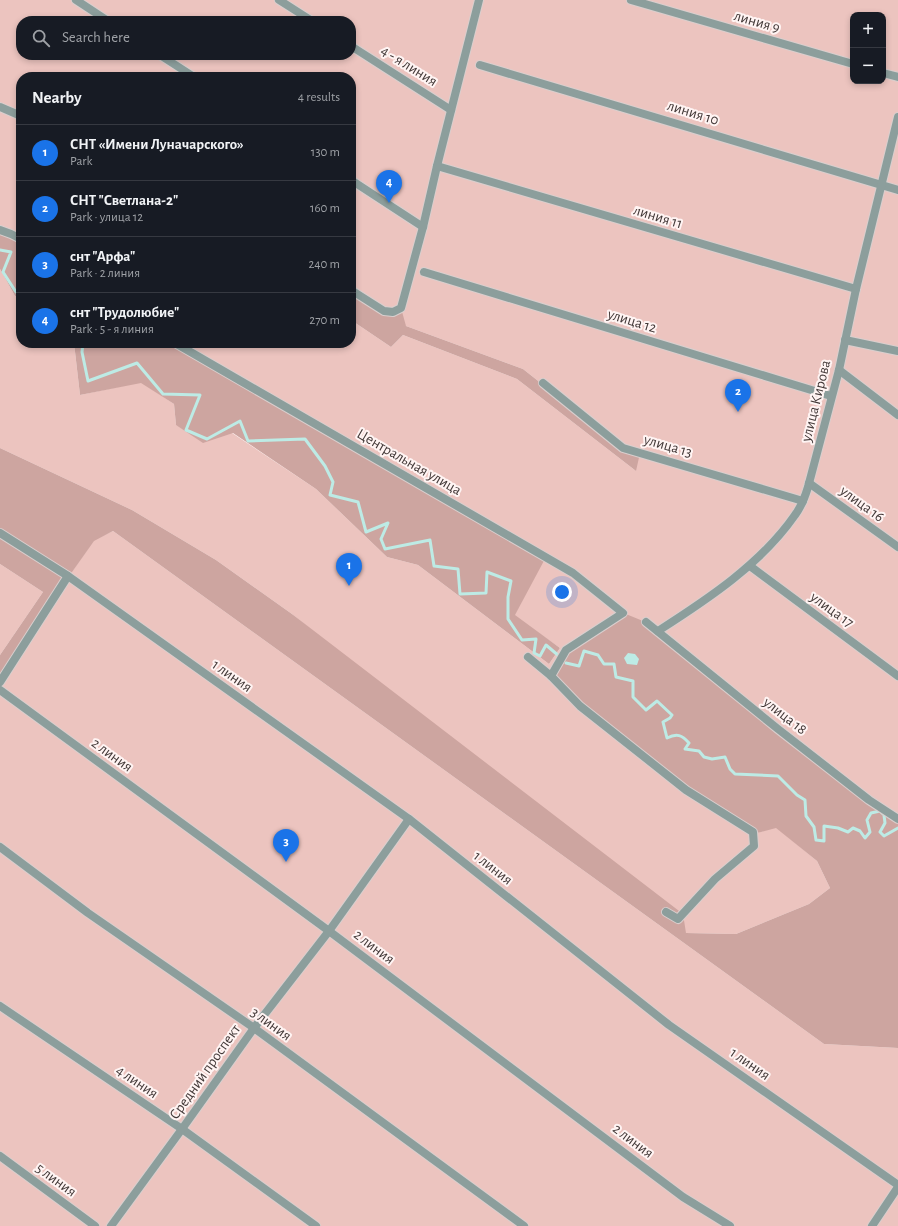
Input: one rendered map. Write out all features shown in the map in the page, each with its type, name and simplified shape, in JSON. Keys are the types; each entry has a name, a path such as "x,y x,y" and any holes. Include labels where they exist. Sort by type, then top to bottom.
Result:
{"street":[{"path":"76,0 100,16"},
{"path":"279,0 304,16"},
{"name":"линия 9","path":"631,0 850,63"},
{"path":"356,293 384,311 393,312 401,308 423,227 476,1"},
{"name":"4 - я линия","path":"356,49 451,110"},
{"path":"168,60 186,72"},
{"name":"линия 10","path":"480,65 898,190"},
{"path":"886,73 898,77"},
{"path":"0,107 16,114"},
{"name":"улица Кирова","path":"658,631 698,605 750,566 796,515 803,501 839,370 856,290 898,117"},
{"name":"линия 11","path":"437,166 856,290"},
{"path":"356,183 423,227"},
{"path":"0,230 16,236"},
{"name":"улица 12","path":"424,272 831,396"},
{"path":"845,340 898,351"},
{"name":"Центральная улица","path":"184,348 573,573 623,613 566,650 551,676"},
{"path":"839,370 898,415"},
{"name":"улица 13","path":"543,383 623,448 803,501"},
{"name":"улица 16","path":"809,483 898,547"},
{"name":"1 линия","path":"0,533 68,576 409,819 669,1025 898,1186"},
{"name":"улица 17","path":"750,566 898,676"},
{"path":"0,682 68,576"},
{"name":"улица 18","path":"646,622 778,729 872,802 898,819"},
{"path":"528,656 551,676 580,706 680,785 753,832 754,846 715,879 678,919 666,912"},
{"name":"2 линия","path":"0,690 329,931 683,1197 730,1226"},
{"name":"Средний проспект","path":"111,1226 254,1028 329,931 409,819"},
{"name":"3 линия","path":"0,847 88,913 254,1028 524,1226"},
{"name":"4 линия","path":"0,1006 182,1129 316,1226"},
{"name":"5 линия","path":"0,1156 95,1226"},
{"path":"872,1226 898,1186"}],"shaded area":[{"path":"0,0 898,0 898,819 686,655 566,650 753,834 776,827 817,861 830,888 809,904 736,934 686,933 292,614 216,560 132,510 0,448 0,269 16,296 16,348 75,348 80,395 141,382 174,404 176,425 232,433 316,489 387,557 418,565 549,664 560,648 514,616 545,557 184,348 356,348 356,323 391,347 403,335 517,379 636,471 623,448 523,369 406,326 356,293 356,72 16,72 16,237 0,230"},
{"path":"0,230 16,237 16,296 0,269"},
{"path":"356,293 384,311 401,308 406,326 523,369 623,448 640,453 636,471 517,379 403,335 391,347 356,323"},
{"path":"75,348 184,348 546,557 515,615 560,648 549,664 418,565 387,557 316,489 233,433 203,443 176,425 174,404 141,383 80,395"},
{"path":"0,448 132,510 216,560 292,614 683,914 686,933 736,934 809,904 830,888 817,861 776,828 753,834 686,790 580,706 553,674 566,650 621,612 643,621 898,819 898,1048 824,1044 113,531 94,541 58,592 0,681 0,655 43,592 0,564"},
{"path":"113,531 824,1044 898,1048 898,1226 0,1226 0,681 94,540"},
{"path":"0,564 43,592 0,655"}],"water":[{"path":"628,653 635,654 639,659 637,665 627,664 624,658"}],"waterway":[{"path":"0,250 11,252 3,272 16,292"},
{"path":"82,348 88,381 137,363 163,394 200,395 186,430 207,439 240,421 248,441 305,439 325,466 333,482 330,495 358,502 366,532 388,523 381,539 385,549 430,540 434,566 458,569 460,594 486,593 487,572 511,581 508,597 508,619 522,640 536,639 534,653 540,656 546,645 559,656"},
{"path":"566,663 579,666 584,651 598,655 604,664 614,664 616,677 633,681 633,697 646,710 657,701 672,715 663,722 667,738 677,735 684,738 689,743 685,749 699,751 704,757 712,759 725,757 730,769 735,774 778,776 797,795 805,800 806,816 814,827 816,840 824,841 824,826 838,828 848,832 853,828 860,831 865,838 870,832 867,820 871,813 880,811 884,815 885,823 880,832 884,836 898,828"}],"place":[{"name":"снт \"Трудолюбие\"","path":"389,203"},
{"name":"СНТ \"Светлана-2\"","path":"738,412"},
{"name":"СНТ «Имени Луначарского»","path":"349,586"},
{"name":"снт \"Арфа\"","path":"286,862"}]}
